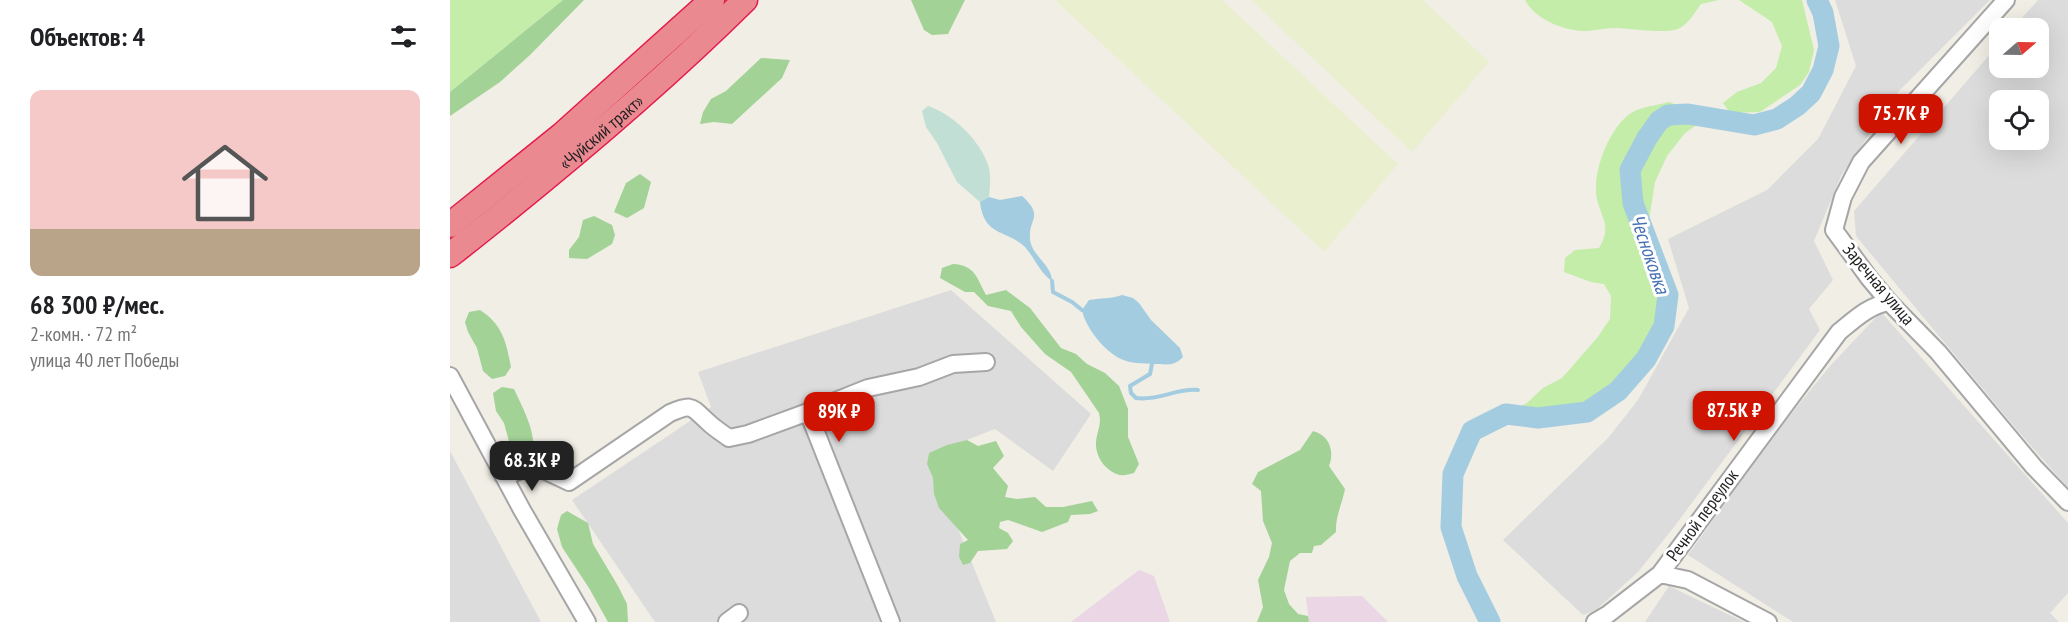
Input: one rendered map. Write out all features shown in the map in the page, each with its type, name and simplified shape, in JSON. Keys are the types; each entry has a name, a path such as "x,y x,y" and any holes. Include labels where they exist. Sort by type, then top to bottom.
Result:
{"highway":[{"name":"«Чуйский тракт»","path":"450,225 571,126 712,0"},
{"name":"«Чуйский тракт»","path":"450,255 578,151 745,0"}],"street":[{"name":"Заречная улица","path":"2006,0 1861,162 1842,197 1834,230 1889,302 1938,352 2034,467 2068,502"},
{"name":"Речной переулок","path":"1595,622 1660,574 1839,332 1876,304 1889,302"},
{"path":"504,477 533,465 569,482 670,413 686,406 695,408 708,423 729,438 748,434 868,388 919,377 953,364 986,362"},
{"path":"450,376 504,477 587,622"},
{"path":"808,412 891,622"},
{"name":"Речной переулок","path":"1660,574 1688,580 1768,622"}],"shaded area":[{"path":"1835,0 1990,0 1899,91 1841,176 1814,241 1833,280 1809,309 1820,330 1638,572 1596,610 1583,615 1503,540 1608,438 1638,400 1689,308 1668,239 1767,190 1818,139 1856,66"},
{"path":"2038,0 2068,0 2068,488 1856,236 1854,211 1989,56 1989,78 2049,78 2049,18 2022,18"},
{"path":"928,106 956,122 980,148 989,168 989,197 980,202 957,182 926,127 922,111"},
{"path":"1022,196 1034,213 1030,232 1031,245 1049,270 1052,281 1025,247 991,227 982,213 980,202 989,197 1000,200"},
{"path":"951,290 1091,414 1053,471 995,429 928,455 996,622 655,622 572,500 711,407 698,372"},
{"path":"1122,295 1133,298 1139,303 1151,320 1180,348 1183,357 1180,360 1173,364 1129,362 1115,356 1102,345 1087,324 1082,310 1089,300"},
{"path":"1881,312 2068,523 2068,593 2050,613 2059,622 1793,622 1688,555 1774,435 1830,366"},
{"path":"450,451 541,622 450,622"},
{"path":"1139,570 1154,576 1170,622 1071,622"},
{"path":"1669,586 1744,622 1645,622"},
{"path":"1362,596 1388,622 1309,622 1306,597"}],"green space":[{"path":"450,0 563,0 450,92"},
{"path":"563,0 584,0 500,82 450,116 450,92"},
{"path":"911,0 965,0 948,34 932,35 924,30"},
{"path":"1055,0 1222,0 1398,164 1324,252"},
{"path":"1251,0 1423,0 1489,62 1412,152"},
{"path":"1525,0 1719,0 1701,4 1683,26 1674,30 1616,28 1580,31 1561,27 1544,19"},
{"path":"1739,0 1802,0 1814,50 1809,72 1800,85 1760,112 1730,113 1723,103 1737,92 1761,83 1776,68 1782,46 1772,22"},
{"path":"761,58 790,60 782,78 732,124 714,122 700,124 703,112 711,99 726,91"},
{"path":"1669,102 1708,117 1685,133 1667,156 1655,182 1646,238 1668,295 1664,326 1646,359 1618,391 1587,412 1538,418 1506,414 1527,403 1543,388 1562,378 1597,338 1610,319 1611,296 1604,284 1591,282 1564,272 1565,258 1575,250 1599,248 1603,240 1605,223 1597,199 1597,176 1605,148 1619,124 1637,110"},
{"path":"640,174 651,182 644,208 627,218 614,212 626,183"},
{"path":"594,216 612,225 615,235 612,244 587,259 569,258 569,250 579,237 583,220"},
{"path":"953,264 971,270 986,295 1006,290 1030,308 1061,348 1076,354 1087,364 1105,373 1119,386 1128,409 1128,437 1139,464 1134,473 1120,475 1110,470 1102,462 1096,447 1099,413 1071,372 1045,354 1021,327 1011,311 988,306 974,292 965,292 940,278 942,268"},
{"path":"480,310 499,328 505,342 511,367 505,376 492,379 483,371 477,348 468,332 465,322 469,312"},
{"path":"502,387 514,389 528,420 533,437 533,453 526,457 517,454 510,445 504,423 496,411 493,393"},
{"path":"1313,431 1327,440 1331,449 1329,466 1345,489 1336,532 1321,545 1314,546 1312,553 1300,553 1290,561 1284,590 1289,604 1298,614 1308,616 1309,622 1257,622 1263,607 1258,580 1269,557 1272,543 1263,521 1261,491 1252,484 1258,472 1300,450"},
{"path":"967,440 978,446 996,441 1004,456 993,468 1008,486 1005,497 1017,499 1035,497 1046,507 1063,507 1092,501 1098,511 1071,515 1068,522 1042,532 1008,520 1000,522 999,528 1008,533 1013,541 1007,549 978,551 970,563 963,565 959,557 960,544 968,540 939,508 934,494 933,478 927,464 929,453"},
{"path":"567,511 588,523 593,544 627,604 628,622 608,622 562,547 557,529 561,515"}],"waterway":[{"name":"Чесноковка","path":"1490,622 1467,576 1451,527 1453,474 1472,431 1506,414 1538,418 1587,412 1618,391 1646,359 1664,326 1668,295 1633,203 1630,170 1647,138 1659,121 1668,115 1688,114 1754,125 1777,119 1797,106 1811,93 1823,70 1829,46 1823,13 1817,0"},
{"path":"1052,281 1053,292 1082,310"},
{"path":"1152,364 1150,374 1130,386 1131,393 1136,398 1152,398 1198,390"}]}
